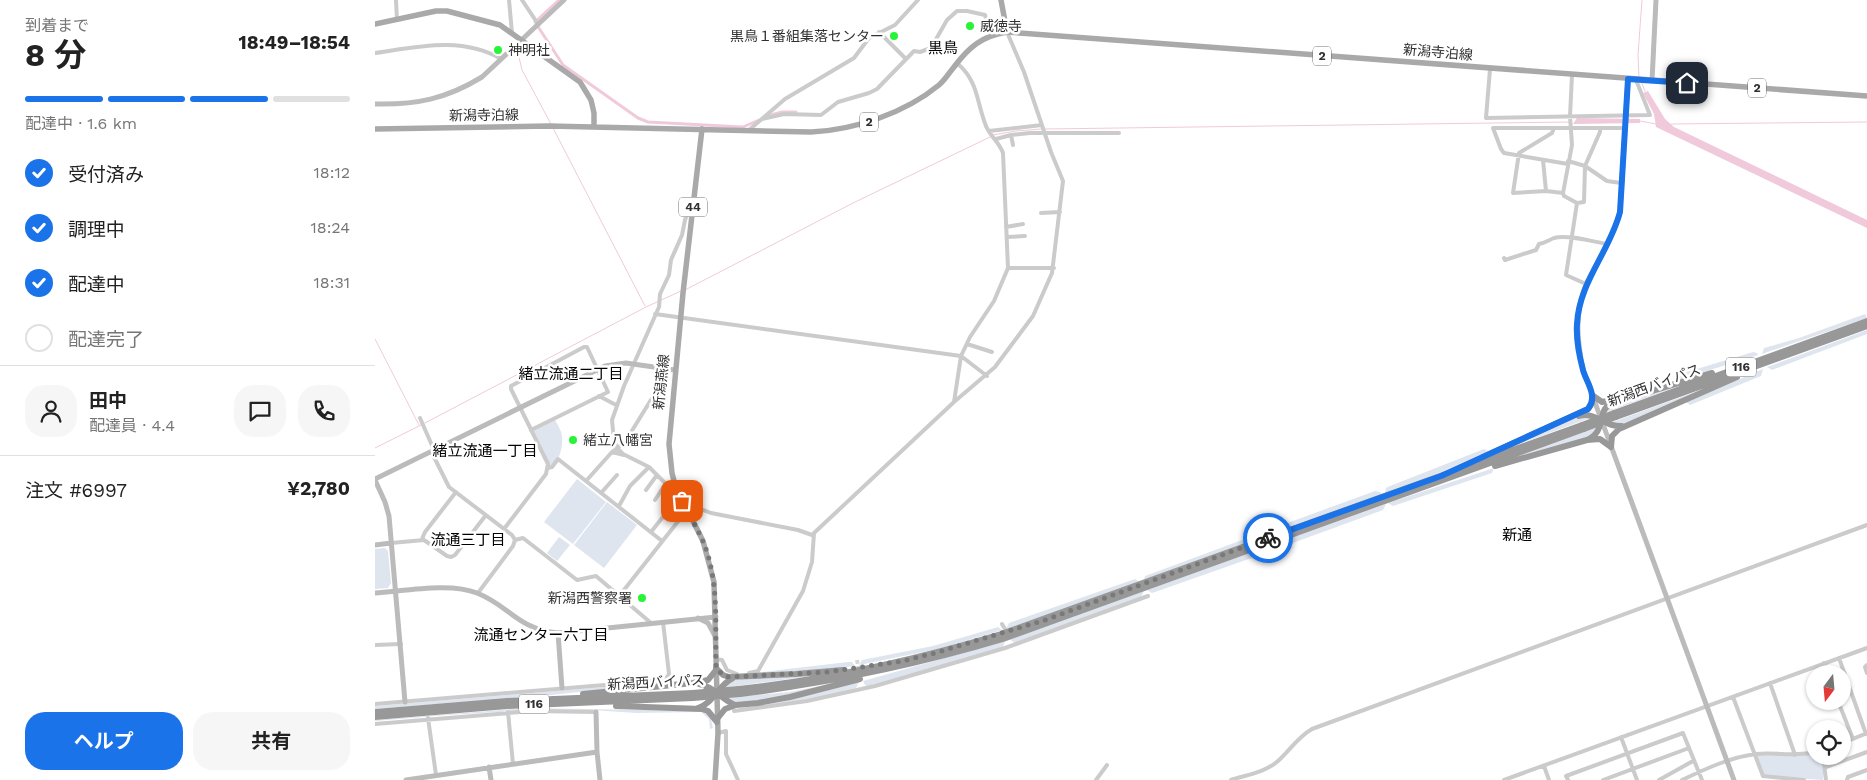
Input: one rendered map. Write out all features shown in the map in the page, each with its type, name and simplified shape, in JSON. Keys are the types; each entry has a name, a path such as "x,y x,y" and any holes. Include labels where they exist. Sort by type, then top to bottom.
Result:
{"highway":[{"name":"新潟西バイパス","path":"375,712 478,702 535,702 693,696 740,692 904,663 1045,620 1583,427 1867,321"},
{"name":"新潟西バイパス","path":"1771,358 1867,326"},
{"path":"1592,395 1602,402 1621,399 1771,358"},
{"path":"1611,447 1612,436 1615,432 1771,358"},
{"path":"1442,478 1588,409 1592,403 1592,395"},
{"path":"1587,440 1597,433 1607,406 1621,399"},
{"path":"1563,421 1583,415 1593,416 1609,425 1617,427 1642,420"},
{"path":"1442,478 1587,440 1600,439 1611,447"},
{"path":"535,702 693,683 709,680 716,669 725,676 737,677 821,672 904,663"},
{"path":"535,702 696,708 708,712 717,721 725,709 790,697 877,675 904,663"},
{"path":"696,708 707,704 726,683 737,677"},
{"path":"693,683 706,686 735,708"},
{"name":"新潟西バイパス","path":"375,717 535,702"}],"main road":[{"path":"1001,0 1007,32"},
{"path":"375,24 435,11 447,11 500,25 512,33 519,42 580,82 591,100 594,113 594,127"},
{"name":"2","path":"702,129 821,132 875,121 928,93 941,83 973,46 990,35 1007,32"},
{"name":"新潟寺泊線","path":"1007,32 1867,96"},
{"name":"新潟寺泊線","path":"375,129 549,126 702,129"},
{"name":"新潟燕線","path":"702,129 673,369 669,455 675,484 709,560 715,591 718,733 715,780"}],"street":[{"path":"396,0 397,20"},
{"path":"509,0 512,33"},
{"path":"522,0 538,24"},
{"path":"375,104 401,104 440,98 456,92 482,77 564,0"},
{"path":"749,130 787,98 854,58 869,38 895,24 918,0"},
{"path":"1649,80 1656,0"},
{"path":"763,119 784,114 821,115 838,102 869,94 877,89 915,51 920,52 931,48 947,20 957,11 985,15 990,35"},
{"path":"879,32 906,59"},
{"path":"716,659 722,660 727,670 735,674 758,672 803,591 812,562 813,535 955,402 987,376 1006,354 1033,316 1054,268 1063,181 1044,134 1024,72 1007,32"},
{"path":"375,53 432,45 469,46 501,59"},
{"path":"955,402 961,356 1002,286 1009,268 1003,153 990,132 974,83 967,71 957,63"},
{"path":"1490,69 1486,118 1650,115 1636,80"},
{"path":"1563,193 1571,145 1572,75"},
{"path":"1628,79 1620,212 1616,229 1586,284 1577,322 1577,344 1583,370 1592,395 1734,780"},
{"path":"990,132 1042,125"},
{"path":"1621,183 1607,181 1585,166 1504,153 1493,128 1626,127"},
{"path":"1554,128 1552,133 1519,153 1513,193 1546,190 1563,193 1564,196 1577,203 1584,202 1585,166 1600,128"},
{"path":"995,138 1030,133 1119,133"},
{"path":"1011,135 1013,145"},
{"path":"1543,160 1546,190"},
{"path":"1577,203 1566,275 1586,284"},
{"path":"626,456 618,449 614,441 611,420 659,305 663,284 669,275 671,260 682,235 688,212 692,209"},
{"path":"1041,213 1060,212"},
{"path":"1006,227 1023,224"},
{"path":"1007,237 1025,236"},
{"path":"1504,258 1505,260 1536,250 1539,244 1548,242 1553,238 1572,238 1607,244"},
{"path":"1009,268 1054,268"},
{"path":"1002,286 1007,287"},
{"path":"655,314 961,356 987,376"},
{"path":"967,344 992,352"},
{"path":"504,529 546,474 548,468 511,386 584,347 588,348 609,392 531,430"},
{"path":"405,702 388,511 375,480 433,450 616,363 673,369 625,442 612,452 586,481"},
{"path":"599,396 616,405"},
{"path":"420,419 445,482 515,540"},
{"path":"612,452 626,456 649,467 665,484 675,484"},
{"path":"548,468 552,467 558,459 662,540"},
{"path":"619,506 630,486 649,467"},
{"path":"601,493 617,475"},
{"path":"646,490 657,475"},
{"path":"655,500 665,484"},
{"path":"422,539 425,532 456,492"},
{"path":"620,595 686,509 693,506 711,513 798,530 813,535"},
{"path":"375,545 422,539 447,556 453,556 485,515"},
{"path":"651,532 662,518"},
{"path":"1231,780 1277,763 1303,734 1312,729 1867,525"},
{"path":"515,540 523,538 577,580 596,576 651,623"},
{"path":"478,593 513,546 515,540"},
{"path":"375,594 453,588 478,593 490,599 523,623 543,631 558,633 715,617"},
{"path":"735,708 807,701 863,689 1005,648 1010,643 1065,627 1148,596"},
{"path":"697,618 710,625 715,636"},
{"path":"375,704 666,679 669,674 663,622"},
{"path":"1002,624 1005,629"},
{"path":"558,633 563,688"},
{"path":"375,646 401,644"},
{"path":"1503,780 1867,648"},
{"path":"1839,658 1867,734 1853,739 1842,710"},
{"path":"1867,666 1865,667 1867,674"},
{"path":"1770,683 1795,755"},
{"path":"861,684 863,689"},
{"path":"1733,697 1763,776 1804,780"},
{"path":"509,712 513,764"},
{"path":"375,724 509,712 596,712 600,780"},
{"path":"428,718 436,775"},
{"path":"718,733 726,731 726,754 738,780"},
{"path":"1567,780 1566,776 1683,733 1701,780"},
{"path":"1621,738 1637,780"},
{"path":"1603,780 1689,748"},
{"path":"405,780 597,752"},
{"path":"1826,780 1826,767 1867,752"},
{"path":"1682,780 1727,761 1755,754 1795,755 1806,753"},
{"path":"717,756 726,754"},
{"path":"1659,780 1693,761"},
{"path":"1096,780 1107,765"},
{"path":"1544,766 1549,780"},
{"path":"489,767 491,780"},
{"path":"1847,780 1848,777 1867,770"}],"shaded area":[{"path":"1648,91 1665,119 1674,127 1867,220 1867,228 1656,127 1654,114 1643,93"},
{"path":"1577,118 1640,119 1640,123 1573,124"},
{"path":"1865,314 1867,318 1762,354 1764,348 1799,338"},
{"path":"1867,330 1867,334 1772,370 1767,367"},
{"path":"1753,352 1758,355 1678,380 1680,374"},
{"path":"1763,369 1761,376 1690,405 1686,402"},
{"path":"1704,377 1604,413 1610,405"},
{"path":"1714,385 1641,418 1620,425 1610,423"},
{"path":"1582,416 1593,417 1500,451 1562,423"},
{"path":"554,418 561,432 562,446 558,460 548,468 532,429"},
{"path":"1598,427 1589,437 1508,459"},
{"path":"1484,449 1488,451 1430,477 1385,493 1386,488 1390,486"},
{"path":"1494,468 1492,473 1393,506 1388,503"},
{"path":"577,479 606,502 573,544 544,522"},
{"path":"1375,491 1382,494 1280,531 1279,529 1282,525"},
{"path":"607,502 637,525 604,568 574,545"},
{"path":"1386,504 1383,510 1290,544 1283,541"},
{"path":"1269,530 1273,534 1144,580 1145,576"},
{"path":"559,537 570,545 557,561 547,553"},
{"path":"1277,543 1276,549 1260,555 1152,593 1147,590"},
{"path":"385,548 388,551 391,583 388,588 375,589 375,549"},
{"path":"1135,579 1140,582 1006,629 1009,623"},
{"path":"1144,591 1141,597 1014,643 1010,639"},
{"path":"998,627 1002,630 938,649 859,665 862,660 933,646"},
{"path":"1005,641 1003,647 868,686 863,681"},
{"path":"852,662 855,666 822,670 735,675"},
{"path":"832,673 723,688 733,680"},
{"path":"700,679 551,695 375,709 375,706"},
{"path":"846,681 773,699 735,703 725,698 789,692"},
{"path":"859,682 856,688 829,695 745,708 781,702"},
{"path":"524,708 706,711 710,715 713,728 710,729 709,719 701,712 636,713 591,710 531,710 375,721"},
{"path":"1806,754 1806,765 1823,765 1823,780 1763,776 1757,755 1795,756"}],"waterway":[{"path":"559,0 535,22 563,65 638,118 648,122 743,127 759,120"},
{"path":"1639,78 1638,55 1642,0"},
{"path":"517,49 522,70 551,124"},
{"path":"1641,81 1645,91"},
{"path":"767,116 782,112 796,112"},
{"path":"1640,121 1656,124"},
{"path":"1045,129 1569,122"},
{"path":"1671,124 1867,122"},
{"path":"553,128 645,306"},
{"path":"993,135 1041,129"},
{"path":"685,290 853,203 990,137"},
{"path":"425,423 646,307 681,291"},
{"path":"375,339 419,425"},
{"path":"375,448 421,425"}],"tunnel":[{"path":"857,660 859,671"}],"way so far":[{"path":"682,501 696,527 709,560 715,591 716,668 727,677 828,672 903,661 935,653 1045,620 1268,538"}],"place":[{"name":"威徳寺","path":"970,26"},
{"name":"黒鳥１番組集落センター","path":"894,36"},
{"name":"神明社","path":"498,50"},
{"name":"緒立八幡宮","path":"573,440"},
{"name":"新潟西警察署","path":"642,598"}],"district":[{"name":"黒鳥","path":"943,48"},
{"name":"緒立流通二丁目","path":"571,374"},
{"name":"緒立流通一丁目","path":"485,451"},
{"name":"新通","path":"1517,535"},
{"name":"流通三丁目","path":"468,540"},
{"name":"流通センター六丁目","path":"541,635"}],"route":[{"path":"1268,538 1441,476 1588,409 1592,403 1592,395 1583,370 1577,344 1577,322 1586,284 1616,229 1620,212 1628,79 1687,83"}]}
